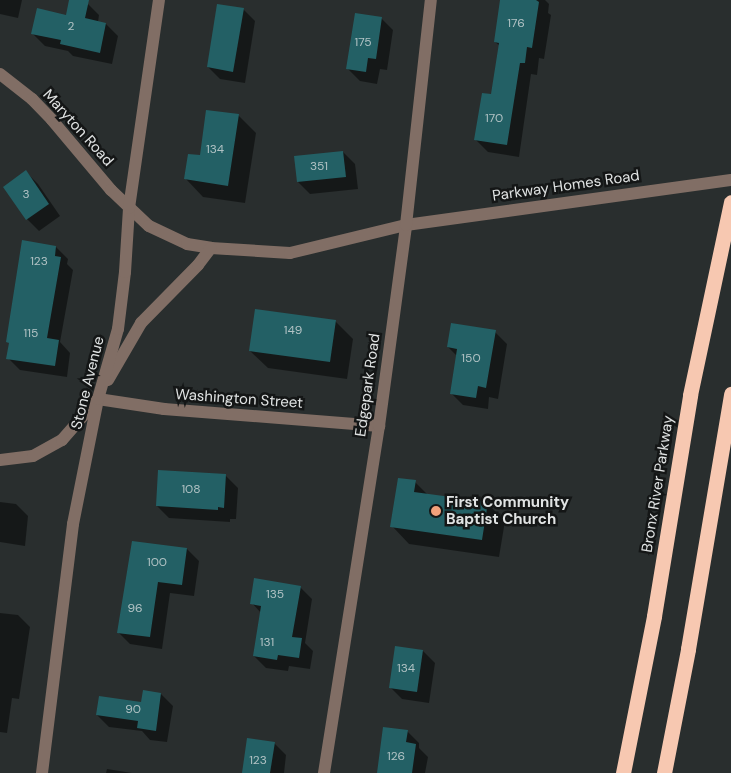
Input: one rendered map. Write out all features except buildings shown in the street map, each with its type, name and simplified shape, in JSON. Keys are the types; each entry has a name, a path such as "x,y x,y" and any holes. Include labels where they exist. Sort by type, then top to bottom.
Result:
{"highway":[{"name":"Bronx River Parkway","path":"623,773 654,616 692,387 731,202"},
{"path":"664,773 688,649 731,394"}],"street":[{"name":"Stone Avenue","path":"42,773 73,524 98,399 118,329 125,272 129,208 159,0"},
{"name":"Edgepark Road","path":"324,773 379,426 406,225 431,0"},
{"name":"Maryton Road","path":"0,74 32,99 111,190 149,226 187,244 211,248"},
{"name":"Parkway Homes Road","path":"211,248 290,253 406,225 731,180"},
{"path":"0,460 33,456 62,440 98,399 141,323 198,265 211,248"},
{"name":"Washington Street","path":"98,399 164,409 379,426"}],"place":[{"name":"First Community Baptist Church","path":"436,511"}]}
